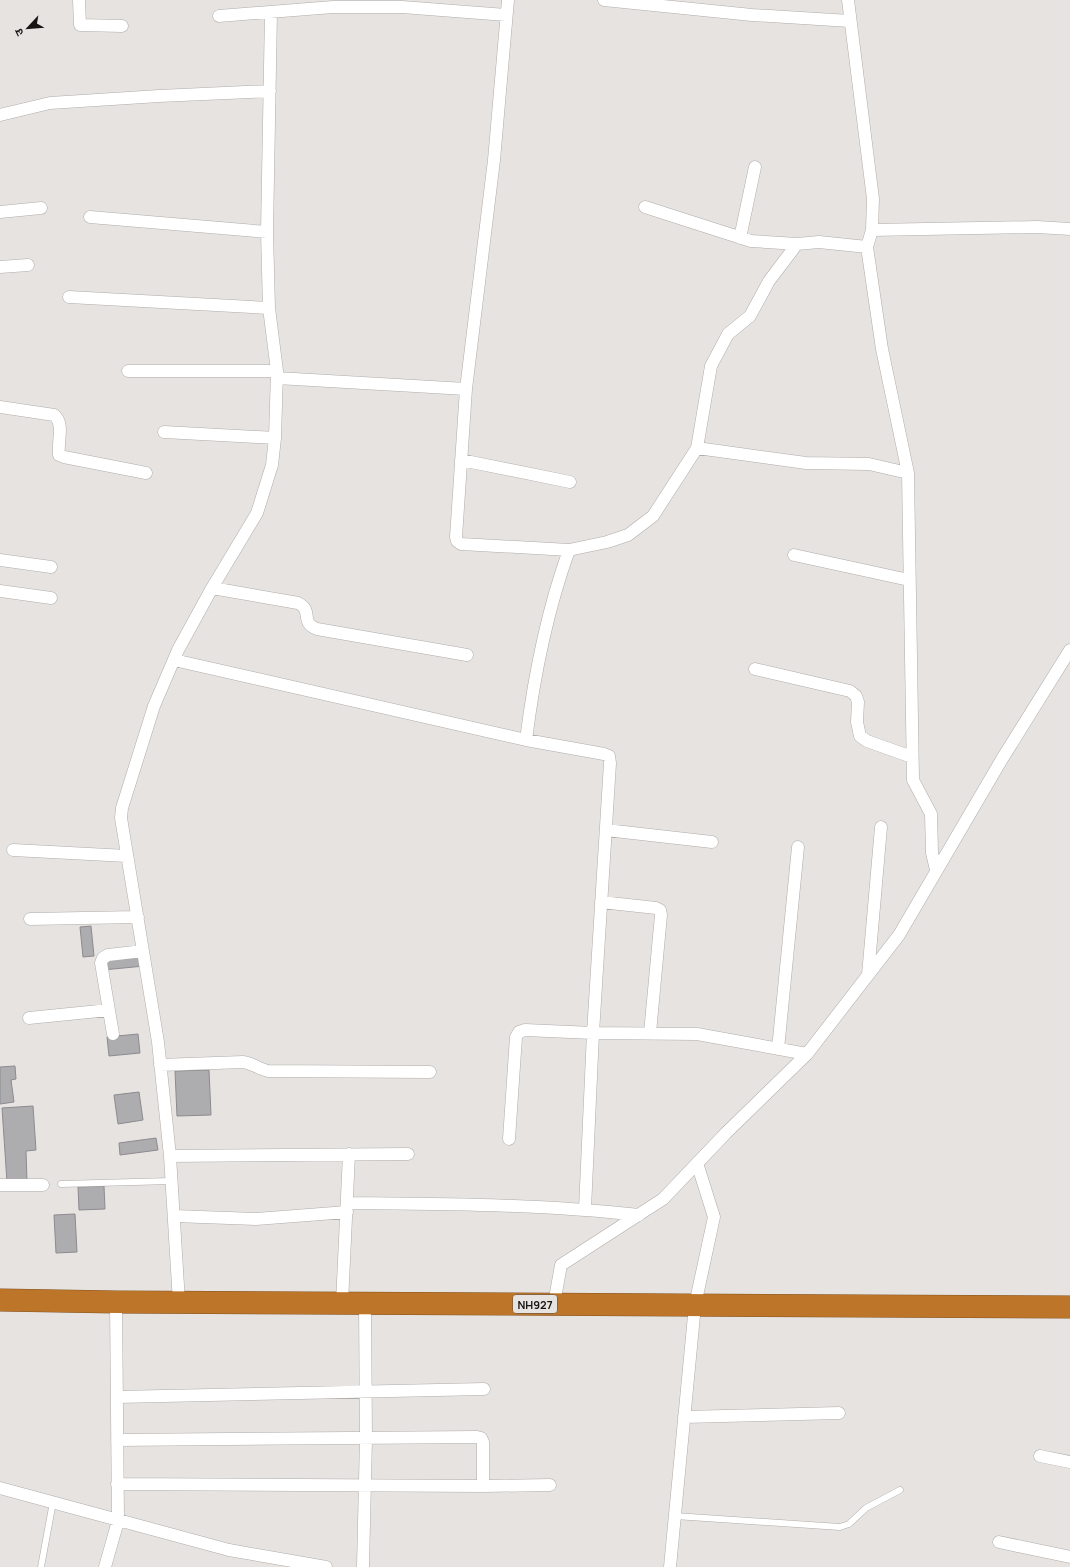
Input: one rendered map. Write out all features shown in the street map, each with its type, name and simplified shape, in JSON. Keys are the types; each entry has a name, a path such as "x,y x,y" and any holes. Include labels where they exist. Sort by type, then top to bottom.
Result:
{"highway":[{"name":"NH927","path":"0,1300 116,1302 1070,1307"}],"street":[{"path":"79,0 80,25 122,26"},
{"path":"508,0 494,160 466,390 456,537 457,541 461,544 569,550 606,542 628,535 653,516 697,448 712,366 728,334 750,316 769,281 797,244"},
{"path":"604,0 752,15 850,21"},
{"path":"848,0 873,199 872,230 867,247 882,349 908,473 913,780 931,814 932,853 936,870"},
{"path":"219,16 332,7 402,7 506,15"},
{"path":"179,1302 170,1156 158,1042 120,818 154,706 174,660 212,588 260,506 272,465 277,374 269,308 267,232 271,12"},
{"path":"0,115 50,104 159,96 270,91"},
{"path":"740,238 755,167"},
{"path":"645,207 751,242 797,244 819,242 867,247"},
{"path":"0,212 41,208"},
{"path":"90,217 267,232"},
{"path":"872,230 1037,227 1070,229"},
{"path":"0,267 28,265"},
{"path":"69,297 269,308"},
{"path":"128,371 277,374 466,390"},
{"path":"0,407 54,415 58,418 60,424 59,455 146,473"},
{"path":"164,432 274,438"},
{"path":"697,448 806,463 869,464 908,473"},
{"path":"461,460 570,482"},
{"path":"526,740 532,692 557,582 569,550"},
{"path":"794,555 909,580"},
{"path":"0,560 50,567"},
{"path":"212,588 298,603 304,606 308,623 311,627 317,629 467,654"},
{"path":"0,591 51,598"},
{"path":"554,1304 561,1265 663,1199 726,1132 807,1054 899,935 1002,760 1070,650"},
{"path":"174,660 526,740 609,756 610,763 606,830 592,1033 585,1209"},
{"path":"755,669 850,691 856,696 858,702 857,722 860,736 867,741 912,757"},
{"path":"868,975 881,827"},
{"path":"606,830 712,842"},
{"path":"778,1049 798,847"},
{"path":"13,850 127,856"},
{"path":"601,902 656,908 660,910 661,915 650,1033"},
{"path":"30,918 138,917"},
{"path":"113,1034 101,963 103,958 108,956 143,951"},
{"path":"29,1018 109,1010"},
{"path":"509,1139 516,1037 519,1032 525,1030 592,1033 697,1034 807,1054"},
{"path":"160,1065 243,1062 249,1063 261,1070 268,1071 430,1072"},
{"path":"342,1303 349,1154"},
{"path":"170,1156 408,1154"},
{"path":"670,1567 695,1305 714,1217 698,1163"},
{"path":"0,1185 43,1185"},
{"path":"174,1216 256,1219 347,1208 528,1206 585,1209 638,1215"},
{"path":"106,1567 118,1521 116,1302"},
{"path":"363,1567 366,1438 365,1303"},
{"path":"117,1396 484,1389"},
{"path":"684,1417 839,1413"},
{"path":"117,1440 481,1438 483,1442 483,1486"},
{"path":"1040,1456 1070,1462"},
{"path":"117,1484 550,1485"},
{"path":"0,1488 229,1550 294,1564 326,1567"},
{"path":"999,1542 1070,1557"}],"lane":[{"path":"61,1184 171,1181"},
{"path":"675,1516 840,1527 849,1524 866,1508 900,1490"},
{"path":"41,1567 53,1502"}],"building":[{"path":"91,926 94,956 83,957 80,927"},
{"path":"143,957 144,966 103,970 102,961"},
{"path":"138,1034 140,1053 109,1056 107,1037"},
{"path":"15,1066 16,1079 11,1080 14,1102 0,1104 0,1067"},
{"path":"209,1070 211,1115 177,1116 175,1071"},
{"path":"139,1092 143,1120 118,1124 114,1095"},
{"path":"33,1106 36,1150 26,1151 27,1181 7,1182 2,1108"},
{"path":"156,1138 158,1150 120,1155 119,1143"},
{"path":"104,1186 105,1209 79,1210 78,1187"},
{"path":"75,1214 77,1252 56,1253 54,1215"}]}
